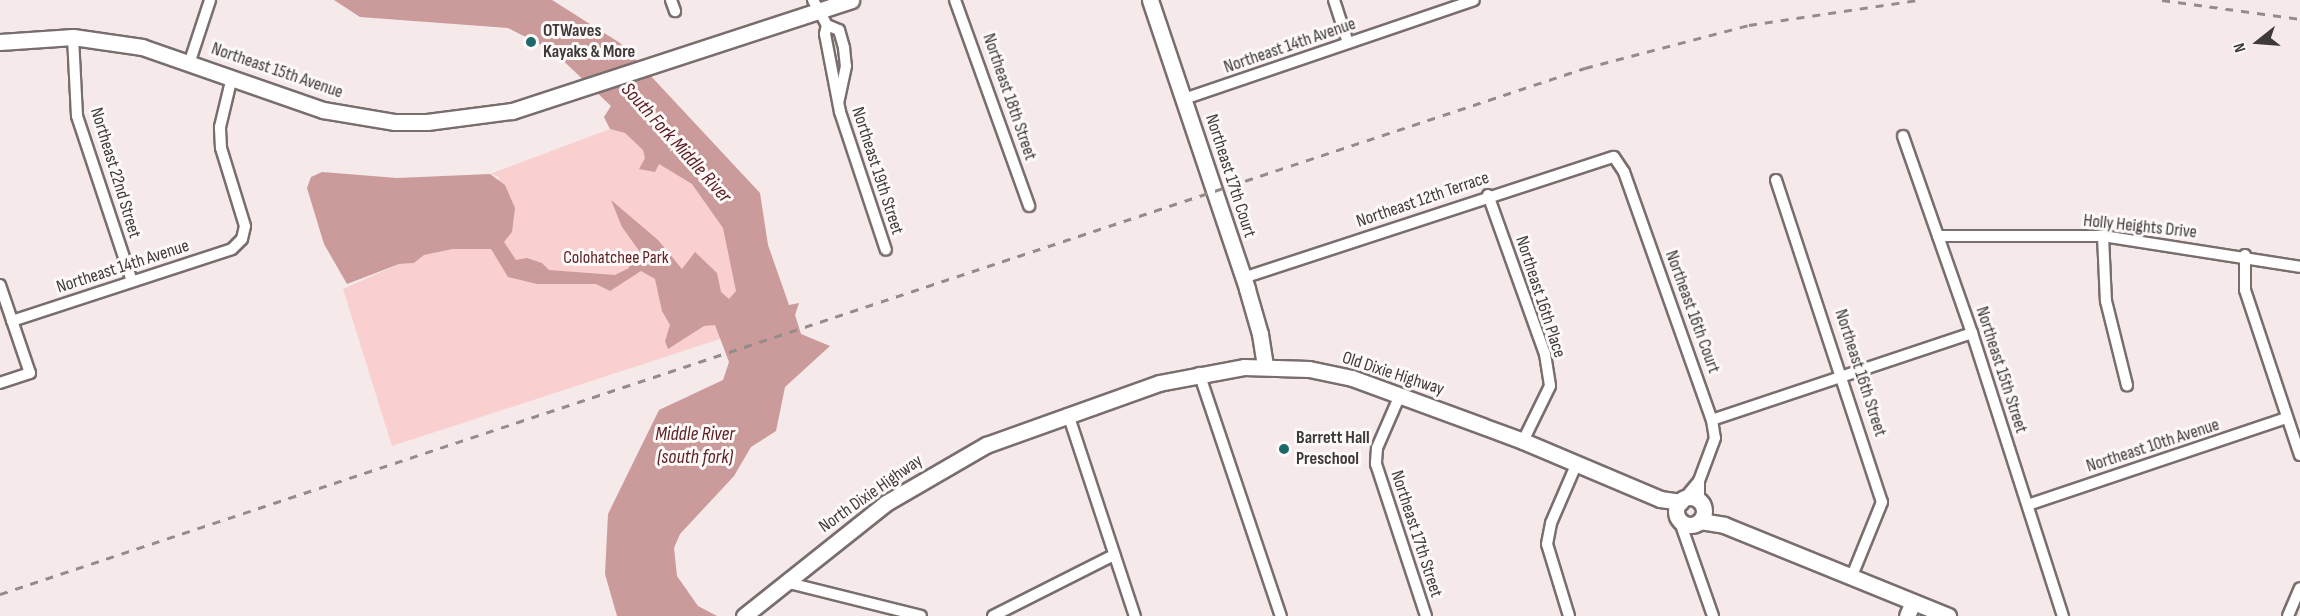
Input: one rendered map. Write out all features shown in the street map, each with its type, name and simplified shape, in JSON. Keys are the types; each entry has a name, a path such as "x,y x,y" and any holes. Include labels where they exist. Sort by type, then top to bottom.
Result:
{"street":[{"path":"190,61 210,0"},
{"path":"671,0 675,11"},
{"name":"Northeast 15th Avenue","path":"0,42 74,37 142,47 190,61 323,110 394,122 481,117 577,91 655,65 816,5 850,0"},
{"name":"Northeast 18th Street","path":"955,0 1029,206"},
{"name":"Northeast 17th Court","path":"1150,0 1243,278 1260,334 1265,366"},
{"path":"1334,0 1348,43"},
{"name":"Northeast 14th Avenue","path":"1184,99 1474,0"},
{"name":"Northeast 19th Street","path":"816,5 827,25 839,30 846,66 838,100 886,250"},
{"name":"Northeast 22nd Street","path":"74,37 77,116 132,280"},
{"name":"Northeast 14th Avenue","path":"12,321 232,249 242,239 245,226 221,148 220,127 232,77"},
{"name":"Northeast 15th Street","path":"1903,135 1972,333 2063,616"},
{"name":"Northeast 12th Terrace","path":"1243,278 1488,195 1614,157"},
{"name":"Northeast 16th Court","path":"1614,157 1624,172 1712,420 1715,438 1690,511 1690,547 1713,616"},
{"name":"Northeast 16th Street","path":"1776,180 1882,502 1852,576"},
{"name":"Northeast 16th Place","path":"1488,195 1545,354 1550,386 1523,441"},
{"name":"Holly Heights Drive","path":"1938,236 2103,236 2245,255 2300,267"},
{"path":"2103,236 2106,301 2127,385"},
{"path":"2245,255 2245,290 2300,455"},
{"path":"0,285 30,373 0,383"},
{"path":"1712,420 1972,333"},
{"name":"Old Dixie Highway","path":"1068,414 1199,373 1265,366 1352,378 1523,441 1852,576"},
{"path":"1199,373 1281,616"},
{"name":"Northeast 17th Street","path":"1400,395 1377,448 1376,464 1426,616"},
{"path":"1068,414 1135,616"},
{"name":"North Dixie Highway","path":"744,616 886,503 933,473 986,445 1068,414"},
{"name":"Northeast 10th Avenue","path":"2028,505 2287,418"},
{"path":"1569,616 1547,544 1551,523 1577,463"},
{"name":"Northeast 16th Court","path":"1690,511 1699,481"},
{"path":"993,616 1114,555"},
{"path":"1852,576 1910,609 1948,616"},
{"path":"785,582 921,616"},
{"path":"2288,616 2300,588"}],"green space":[{"name":"Colohatchee Park","path":"610,129 625,133 704,188 735,225 748,295 729,336 392,446 343,289 399,264 414,263 424,255 453,249 491,249 499,177 490,174"}],"water":[{"name":"Middle River (south fork)","path":"334,0 552,0 620,43 760,193 768,245 789,305 799,303 795,315 801,334 830,346 785,387 776,431 751,447 734,476 680,534 674,548 677,576 698,606 717,616 617,616 605,574 608,514 659,410 723,380 729,362 715,325 704,326 668,349 665,341 670,325 662,311 655,279 641,271 610,291 596,284 537,284 508,277 491,249 453,249 424,255 414,263 399,264 347,284 324,244 307,188 311,177 322,172 397,178 490,174 505,185 515,208 512,232 504,242 516,260 527,258 542,263 549,270 615,275 629,268 629,257 640,252 622,227 611,200 658,240 682,269 695,252 717,273 721,292 729,299 736,291 723,228 692,184 659,164 655,172 639,169 645,158 643,150 625,133 610,129 604,117 611,106 553,51 508,28 360,17"}],"railway":[{"path":"0,594 1585,68 1749,25 1919,0"},
{"path":"2162,0 2300,19"}],"place":[{"name":"OTWaves Kayaks & More","path":"531,42"},
{"name":"Barrett Hall Preschool","path":"1284,449"}],"water label":[{"name":"South Fork Middle River","path":"676,143"}]}
